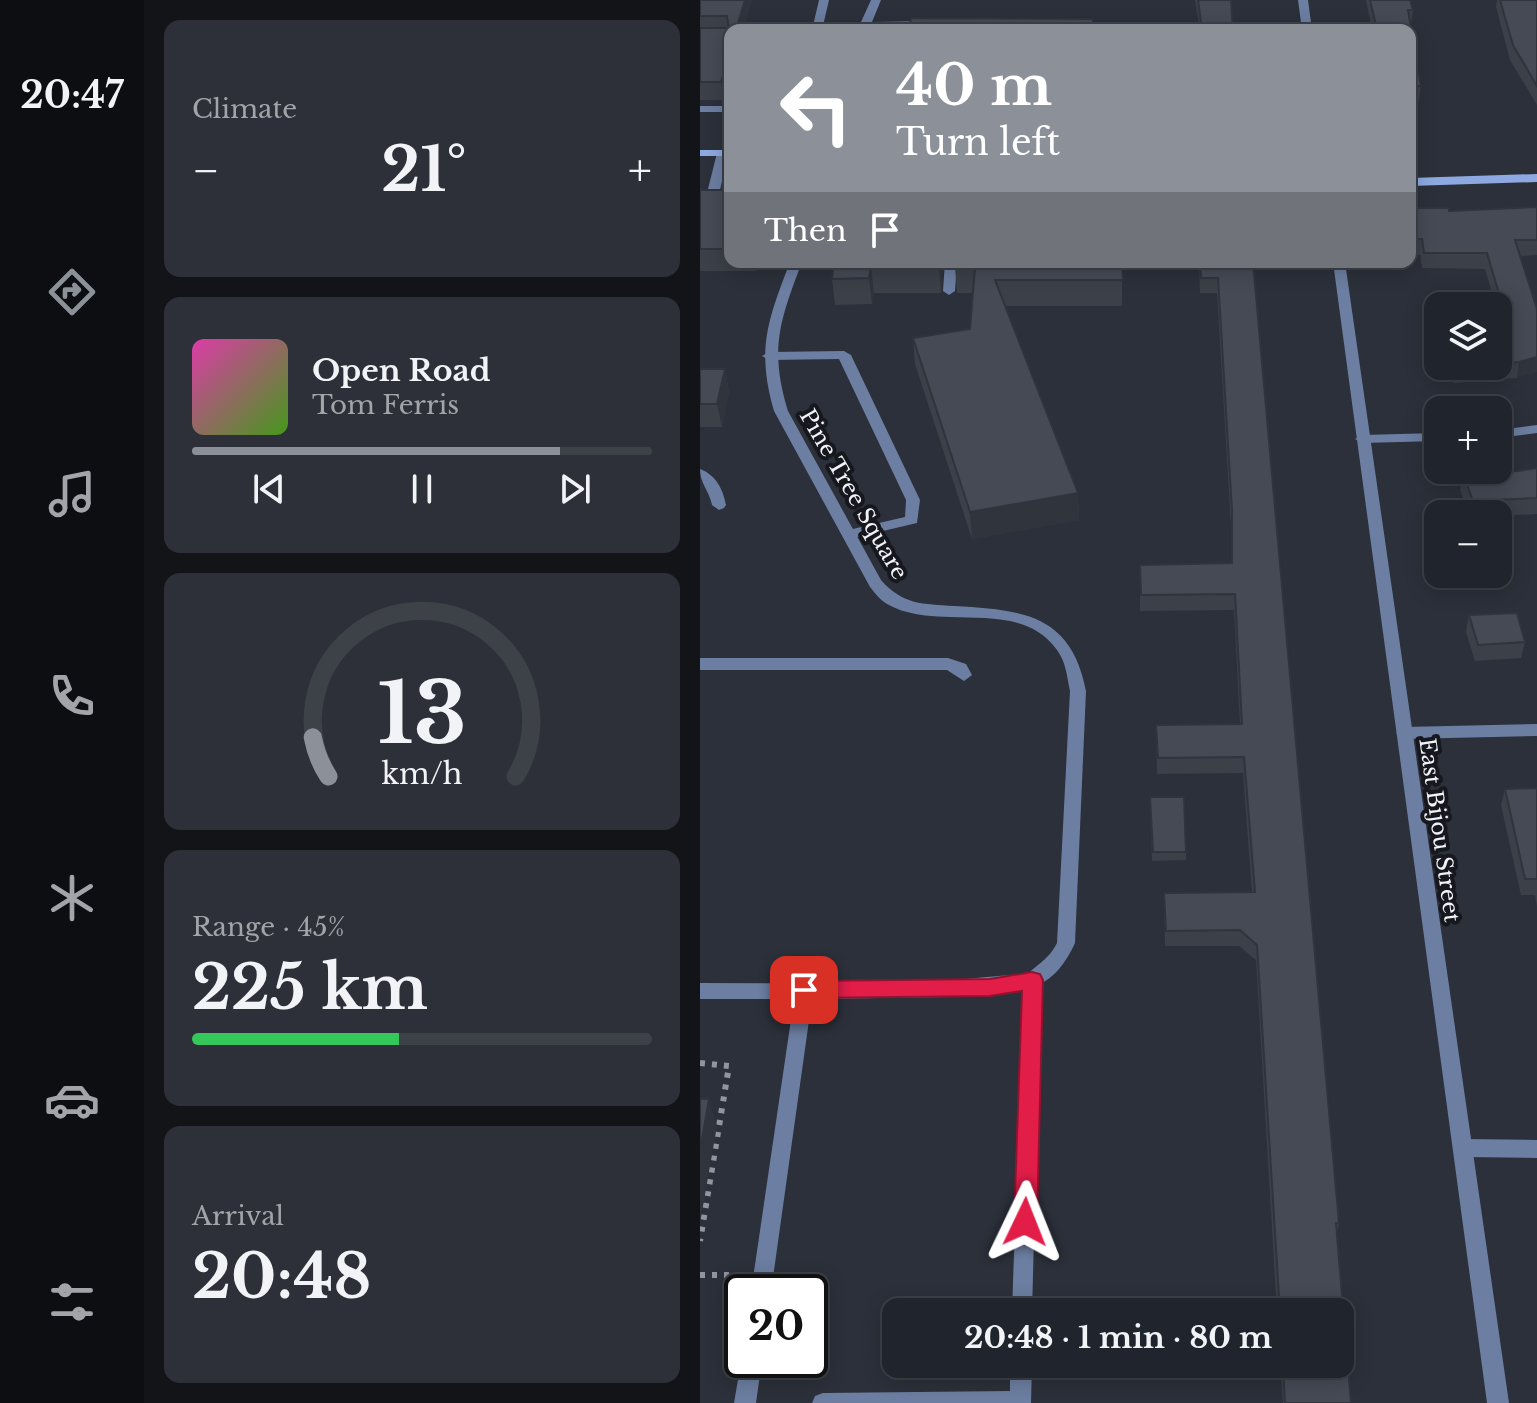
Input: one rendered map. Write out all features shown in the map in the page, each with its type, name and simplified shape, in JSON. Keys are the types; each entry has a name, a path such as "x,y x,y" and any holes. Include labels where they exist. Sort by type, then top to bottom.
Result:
{"main road":[{"path":"700,153 724,153"},
{"path":"1416,182 1537,178"}],"street":[{"path":"819,24 824,0"},
{"path":"865,24 876,0"},
{"path":"1303,0 1306,24"},
{"path":"700,109 724,109"},
{"path":"724,159 713,193 724,194"},
{"name":"Pine Tree Square","path":"794,268 773,323 769,356 773,388 781,411 875,583 888,597 907,606 999,613 1029,622 1067,648 1076,668 1078,691 1066,943 1058,961 1032,980"},
{"path":"949,291 951,268"},
{"name":"East Bijou Street","path":"1340,268 1498,1403"},
{"path":"769,356 844,355 913,500 912,520 849,534"},
{"path":"1512,432 1537,429"},
{"path":"1362,439 1424,437"},
{"path":"700,474 710,481 717,492 719,505"},
{"path":"700,664 948,664 960,668 964,675"},
{"path":"1404,733 1537,730"},
{"path":"700,991 990,988 1032,980 1022,1298"},
{"path":"763,1274 804,990"},
{"path":"1463,1148 1537,1149"},
{"path":"745,1403 748,1378"},
{"path":"823,1403 1020,1402 1021,1378"}],"path":[{"path":"700,1063 729,1066 700,1241"},
{"path":"700,1275 724,1278"}],"building":[{"path":"700,0 745,0 738,24 728,24 727,16 700,16"},
{"path":"1198,0 1231,0 1233,24 1201,24"},
{"path":"1370,0 1410,0 1413,10 1408,10 1410,24 1376,24"},
{"path":"1500,0 1537,0 1537,86 1513,45"},
{"path":"911,18 1093,19 1093,24 910,24"},
{"path":"700,28 724,28 724,72 721,82 700,82"},
{"path":"1416,57 1421,86 1416,86"},
{"path":"700,190 724,190 724,249 700,249"},
{"path":"1537,207 1537,240 1515,240 1537,309 1537,357 1512,363 1512,292 1499,292 1487,253 1424,253 1422,239 1416,239 1416,208 1449,208 1449,211"},
{"path":"833,268 871,268 869,278 832,279"},
{"path":"975,268 1122,268 1123,280 995,280 1078,493 970,512 913,338 970,329"},
{"path":"1200,268 1254,268 1339,1223 1336,1223 1342,1298 1279,1298 1257,945 1240,930 1166,931 1164,893 1255,892 1244,757 1158,758 1156,725 1242,724 1235,594 1141,595 1140,565 1232,563 1232,510 1218,278 1201,278"},
{"path":"700,369 725,369 717,404 700,404"},
{"path":"1537,468 1537,498 1473,500 1467,484 1512,484 1512,471"},
{"path":"1517,613 1525,642 1478,645 1469,615"},
{"path":"1537,788 1537,879 1525,879 1505,789"},
{"path":"1150,797 1184,797 1186,852 1153,852"},
{"path":"700,1099 709,1099 700,1151"},
{"path":"1284,1378 1349,1378 1351,1403 1285,1403"}],"route":[{"path":"804,990 990,988 1032,980 1025,1222"}]}
